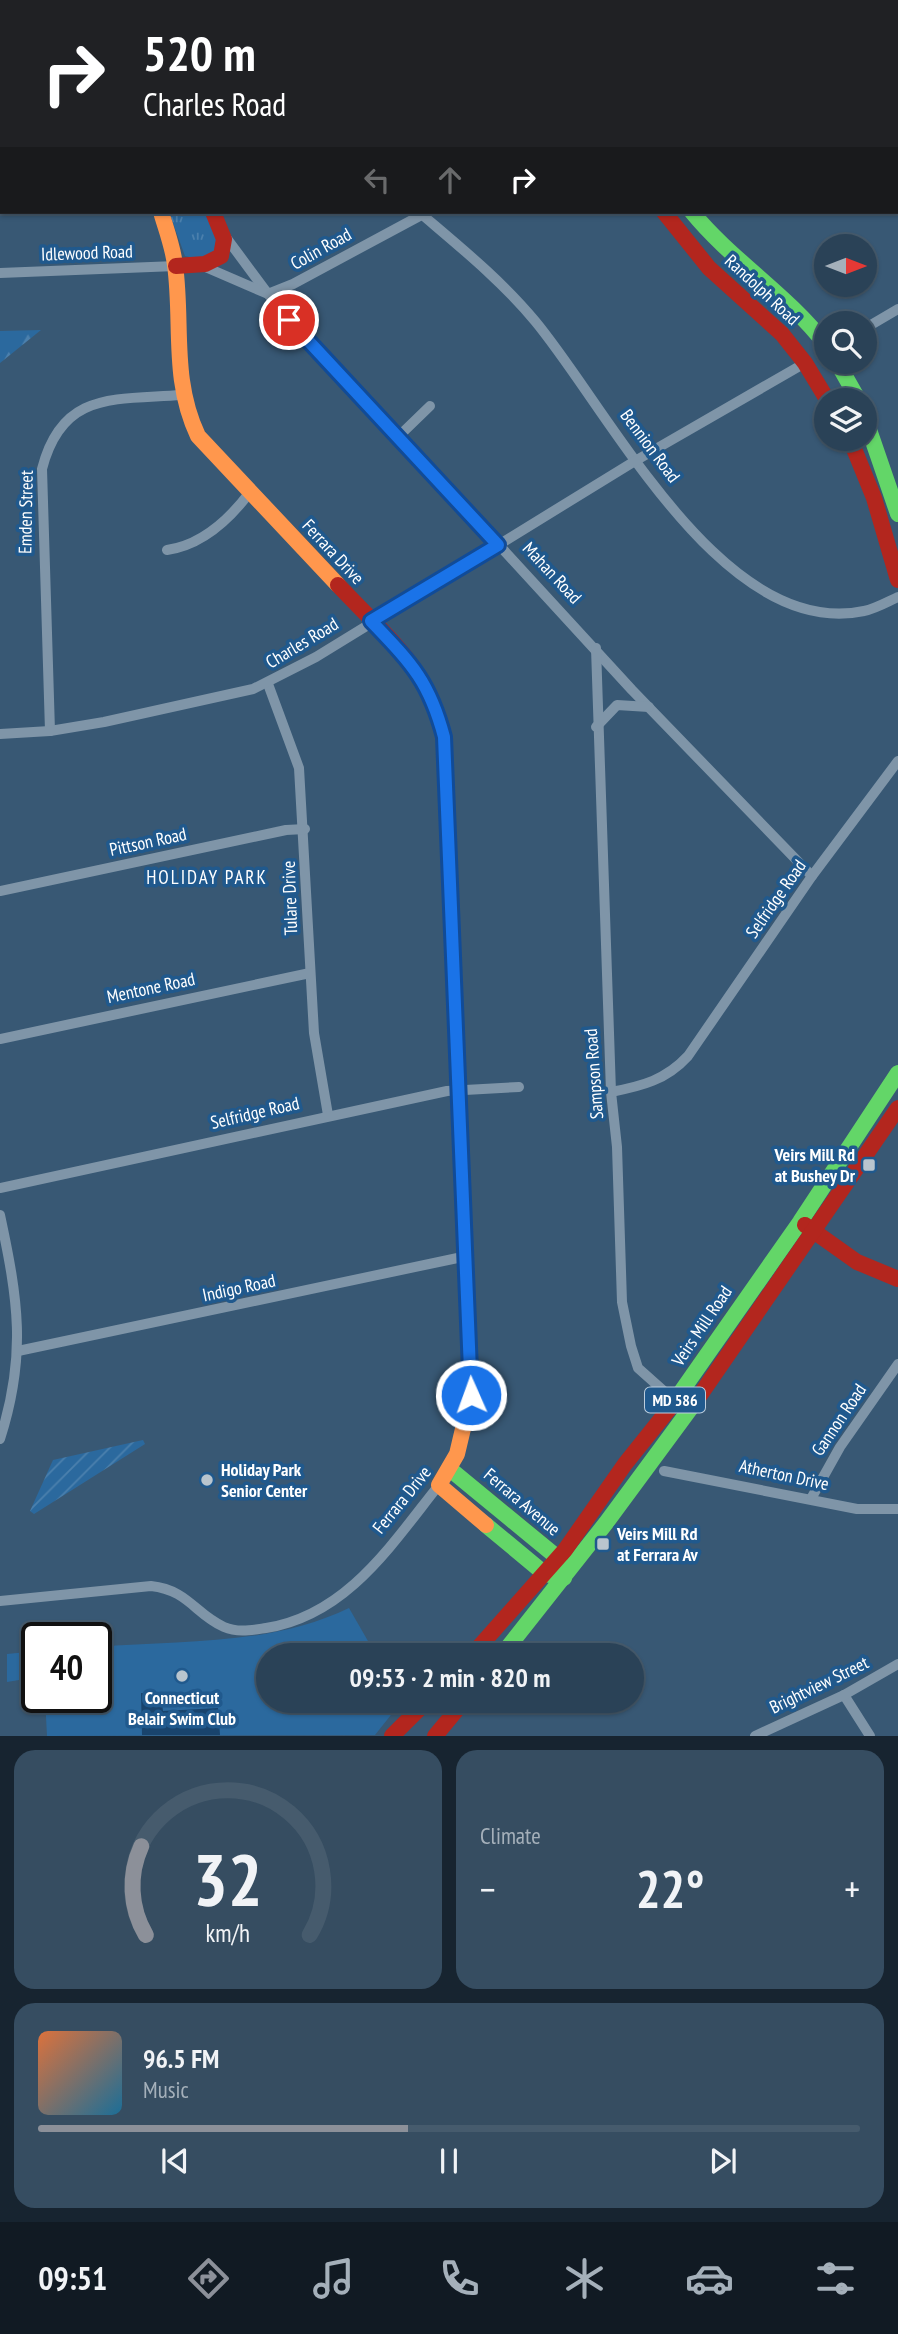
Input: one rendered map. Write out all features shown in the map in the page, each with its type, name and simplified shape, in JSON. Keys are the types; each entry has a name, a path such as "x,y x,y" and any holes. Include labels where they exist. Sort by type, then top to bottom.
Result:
{"main road":[{"path":"162,214 176,267"},
{"name":"Mahan Road","path":"214,214 225,236"},
{"name":"Randolph Road","path":"666,214 709,268 782,334 820,388"},
{"name":"Randolph Road","path":"694,214 716,241 814,329"},
{"path":"203,267 217,261 225,250 225,236"},
{"name":"Mahan Road","path":"176,267 203,267"},
{"name":"Ferrara Drive","path":"176,267 181,396 189,421 198,436 417,669 436,704 444,737 461,1088 471,1395 466,1429 451,1470 439,1485"},
{"path":"855,451 874,498 898,580"},
{"path":"876,451 898,513"},
{"name":"Veirs Mill Road","path":"483,1643 558,1558 675,1401 800,1222 898,1073"},
{"name":"Veirs Mill Road","path":"512,1643 565,1578 815,1233 898,1108"},
{"path":"800,1222 857,1262 898,1279"},
{"name":"Ferrara Avenue","path":"451,1470 558,1558 565,1578"},
{"path":"439,1485 544,1574 565,1578"},
{"path":"392,1735 415,1713"},
{"path":"407,1735 424,1713"},
{"path":"435,1735 454,1713"}],"street":[{"name":"Colin Road","path":"268,294 293,284 421,214"},
{"name":"Bennion Road","path":"424,214 497,279 534,320 569,363 635,461 733,573 770,597 812,611 866,611 898,597"},
{"name":"Mahan Road","path":"225,236 299,333 399,436 649,707 812,876"},
{"name":"Idlewood Road","path":"0,273 176,267"},
{"name":"Mahan Road","path":"203,267 268,294"},
{"path":"877,321 898,309"},
{"name":"Charles Road","path":"0,734 50,731 104,722 268,684 635,461 805,363"},
{"name":"Emden Street","path":"50,731 42,469 49,443 61,424 82,409 102,401 181,396"},
{"path":"399,436 430,407"},
{"path":"167,551 186,548 201,540 241,505 250,492"},
{"name":"Sampson Road","path":"596,648 596,727 622,1302 638,1367 675,1401"},
{"name":"Tulare Drive","path":"268,684 299,768 310,973 319,1074 328,1115"},
{"path":"596,727 617,705 649,707"},
{"name":"Selfridge Road","path":"611,1093 649,1084 675,1070 688,1056 812,876 898,761"},
{"name":"Pittson Road","path":"0,891 273,832 304,829"},
{"name":"Mentone Road","path":"0,1040 310,973"},
{"name":"Selfridge Road","path":"0,1188 461,1088 519,1087"},
{"path":"0,1215 16,1289 18,1351 15,1388 0,1439"},
{"name":"Indigo Road","path":"18,1351 467,1256"},
{"name":"Gannon Road","path":"812,1497 840,1447 898,1364"},
{"name":"Atherton Drive","path":"664,1471 812,1497 857,1508 898,1510"},
{"name":"Ferrara Drive","path":"0,1601 151,1586 168,1588 182,1595 223,1626 250,1630 275,1626 319,1612 347,1593 439,1485"},
{"name":"Brightview Street","path":"755,1735 844,1695 898,1664"},
{"path":"844,1695 870,1735"}],"green space":[{"path":"170,214 207,214 217,243 213,255 208,261 185,256"},
{"path":"41,330 0,363 0,331"},
{"path":"143,1440 145,1444 34,1514 30,1511 53,1460"},
{"name":"Connecticut Belair Swim Club","path":"349,1608 369,1643 256,1643 256,1713 392,1713 375,1735 47,1736 46,1713 112,1713 112,1646 257,1635 319,1620"},
{"path":"21,1653 21,1680 7,1682 7,1654"}],"shaded area":[{"path":"141,1693 161,1695 163,1711 218,1708 220,1735 142,1735"}],"traffic: fast":[{"path":"694,214 814,331"},
{"path":"844,374 852,388"},
{"path":"876,451 898,514"},
{"path":"669,1409 800,1222 898,1073"},
{"path":"511,1643 606,1523 696,1401"},
{"path":"451,1470 558,1558 564,1578 545,1574 486,1525"}],"traffic: slow":[{"path":"162,214 175,265 184,394 198,436 338,585"},
{"path":"459,1108 471,1395 457,1454 439,1485 486,1525"}],"traffic: jam":[{"path":"176,266 205,264 221,256 224,239 214,214"},
{"path":"666,214 709,268 782,334 820,388"},
{"path":"855,451 874,498 898,580"},
{"path":"338,585 388,637 416,671 437,712 444,737 459,1108"},
{"path":"696,1401 898,1108"},
{"path":"805,1225 857,1262 898,1279"},
{"path":"483,1643 565,1550 625,1464 669,1409"},
{"path":"392,1736 415,1713"},
{"path":"435,1736 454,1713"}],"place":[{"name":"Veirs Mill Rd at Bushey Dr","path":"869,1165"},
{"name":"Holiday Park Senior Center","path":"207,1480"},
{"name":"Veirs Mill Rd at Ferrara Av","path":"603,1544"},
{"name":"Connecticut Belair Swim Club","path":"182,1676"}],"district":[{"name":"HOLIDAY PARK","path":"207,877"}],"route":[{"path":"289,320 498,545 371,621 417,669 436,704 444,737 461,1088 471,1395"}]}
